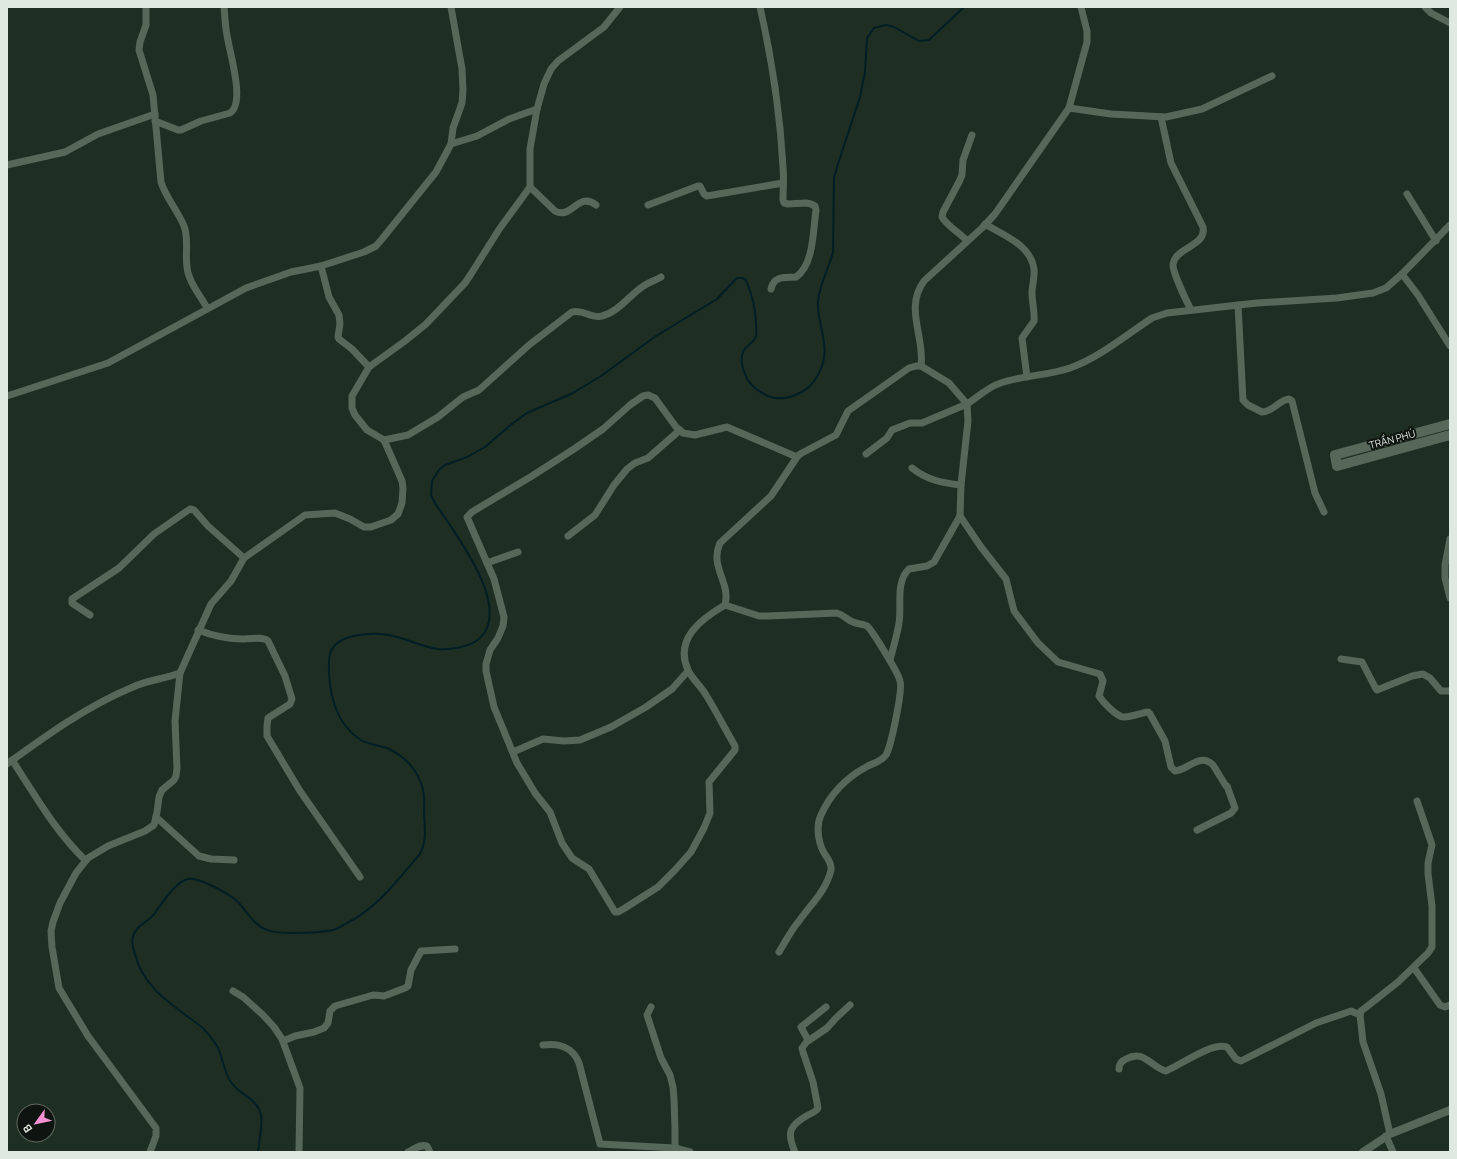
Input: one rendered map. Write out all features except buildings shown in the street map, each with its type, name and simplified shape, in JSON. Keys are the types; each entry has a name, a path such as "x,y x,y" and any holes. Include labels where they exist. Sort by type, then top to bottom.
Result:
{"main road":[{"name":"TRẦN PHÚ","path":"1450,424 1335,455 1337,466 1450,435"}],"street":[{"path":"146,7 146,25 139,50 153,95 161,182 164,192 184,226 186,238 186,266 189,276 207,308"},
{"path":"7,166 65,152 98,134 155,117 178,130 181,130 201,121 230,113 236,107 237,92 227,36 224,7"},
{"path":"7,396 113,361 207,308 246,288 291,272 321,266 364,252 379,242 436,172 451,144 453,128 462,103 463,90 462,69 451,7"},
{"path":"150,1152 156,1136 156,1128 88,1036 59,988 52,947 52,927 60,903 85,860 108,846 145,831 154,825 158,797 162,790 174,780 176,776 175,721 180,673 198,630 213,601 231,580 244,558 305,515 335,514 350,519 364,527 371,527 395,517 398,514 402,503 402,481 384,440 367,430 356,415 352,408 352,396 369,367 426,324 465,283 500,228 530,187 530,149 537,109 544,84 554,64 604,27 620,7"},
{"path":"760,7 776,93 783,169 784,203 811,204 815,206 816,210 810,255 805,268 796,277 776,279 771,289"},
{"path":"921,366 922,352 915,318 915,308 919,290 924,281 995,214 1069,108 1087,42 1087,31 1080,7"},
{"path":"1424,7 1430,13 1450,23"},
{"path":"1069,108 1111,114 1161,117 1177,115 1202,109 1272,76"},
{"path":"451,144 477,136 509,119 537,109"},
{"path":"1161,117 1171,163 1203,227 1204,232 1203,236 1199,240 1177,256 1173,264 1175,273 1191,310"},
{"path":"967,241 959,232 947,223 942,217 942,212 962,175 963,160 972,135"},
{"path":"648,206 698,186 700,186 704,194 707,196 783,183"},
{"path":"530,187 559,213 567,212 584,201 592,202 596,205"},
{"path":"1407,194 1436,241"},
{"path":"985,224 1026,250 1033,264 1034,274 1032,298 1034,321 1022,338 1027,377"},
{"path":"866,454 886,438 892,430 910,423 922,423 967,404 998,384 1056,372 1078,365 1152,318 1167,313 1238,305 1337,298 1373,293 1386,288 1436,241 1450,225"},
{"path":"321,266 329,297 339,315 339,340 352,349 369,367"},
{"path":"1402,274 1418,295 1450,346"},
{"path":"384,440 408,435 438,417 460,398 479,390 529,345 572,312 580,311 599,317 605,315 644,286 661,278"},
{"path":"1238,305 1243,400 1248,406 1262,412 1268,411 1284,400 1289,399 1292,401 1314,488 1324,512"},
{"path":"796,457 727,427 695,435 689,435 680,430 653,396 642,396 589,438 532,476 472,512 467,518 498,589 504,617 501,632 490,650 486,664 486,671 494,707 522,772 535,793 550,812 562,843 569,854 572,858 589,869 613,909 618,912 658,887 680,865 691,852 710,813 709,782 735,750 735,746 704,692 688,671 684,651 690,635 702,621 725,605 727,594 716,563 718,547 720,543 771,496 796,457 836,436 850,409 909,368 921,366 950,382 967,404 968,421 961,484 960,516 934,562 927,566 909,569 904,576 900,586 898,628 890,660"},
{"path":"568,536 595,515 614,485 627,469 635,463 648,458 680,430"},
{"path":"912,468 919,474 935,481 961,484"},
{"path":"90,615 72,603 72,599 119,568 154,534 190,509 194,510 208,526 244,558"},
{"path":"960,516 981,547 1006,579 1014,611 1025,627 1048,653 1058,662 1100,674 1103,681 1099,696 1118,715 1126,716 1148,712 1165,741 1171,767 1175,771 1181,770 1197,761 1203,760 1213,766 1227,786 1234,808 1231,813 1225,817 1197,830"},
{"path":"1450,539 1445,565 1445,578 1449,584 1450,598"},
{"path":"487,563 518,552"},
{"path":"725,605 759,616 842,614 852,622 867,626 890,660 901,684 894,725 886,754 880,761 851,778 828,800 820,817 818,826 822,849 830,863 831,870 819,896 793,929 780,952"},
{"path":"198,630 212,636 239,639 265,638 268,641 285,676 292,699 290,704 268,718 267,736 300,791 360,878"},
{"path":"1341,659 1362,662 1377,690 1417,674 1424,674 1430,678 1441,691 1450,691"},
{"path":"513,752 543,740 580,740 611,727 646,707 672,689 688,671"},
{"path":"85,860 70,845 10,762 73,717 104,700 134,686 180,673"},
{"path":"1393,1152 1388,1135 1381,1094 1363,1042 1360,1015 1364,1008 1393,987 1414,968 1432,947 1432,906 1428,863 1432,845 1417,801"},
{"path":"156,817 199,856 211,859 234,860"},
{"path":"283,1041 324,1028 328,1023 330,1010 335,1006 373,995 384,996 405,988 408,986 411,970 421,951 455,949"},
{"path":"1414,968 1440,1006 1445,1008 1450,1005"},
{"path":"233,991 243,997 262,1014 274,1027 283,1041 300,1088 299,1152"},
{"path":"795,1152 790,1136 792,1127 798,1120 815,1112 818,1108 802,1048 808,1041 827,1028 850,1005"},
{"path":"651,1007 647,1015 661,1058 670,1075 674,1099 674,1150"},
{"path":"808,1041 801,1027 826,1007"},
{"path":"1119,1069 1121,1063 1135,1056 1144,1058 1166,1071 1190,1058 1219,1046 1227,1047 1236,1059 1241,1061 1320,1021 1351,1010 1360,1015"},
{"path":"543,1045 559,1044 576,1056 600,1144 690,1152"},
{"path":"1363,1152 1388,1135 1450,1110"},
{"path":"408,1152 424,1145 427,1146 430,1152"}],"waterway":[{"path":"258,1152 262,1123 259,1109 252,1100 239,1091 231,1082 218,1048 203,1028 172,1005 145,977 139,966 133,948 132,938 135,932 152,916 174,888 188,879 206,883 221,890 237,901 261,927 274,932 309,933 333,930 358,917 386,893 422,850 425,836 424,793 415,770 400,755 387,748 361,740 344,724 334,704 330,682 329,660 331,651 336,644 343,639 352,636 362,634 389,635 432,648 448,649 465,646 475,642 479,639 488,625 490,609 485,590 477,570 431,495 432,481 439,470 445,465 467,457 485,447 527,413 573,393 601,376 656,336 717,299 737,278 746,280 752,296 755,312 756,336 744,350 742,356 746,378 761,392 776,398 783,398 798,394 810,386 819,374 824,359 824,344 818,312 818,302 820,289 833,252 834,178 860,97 865,72 867,38 874,28 886,25 894,27 919,41 929,40 964,7"}]}
